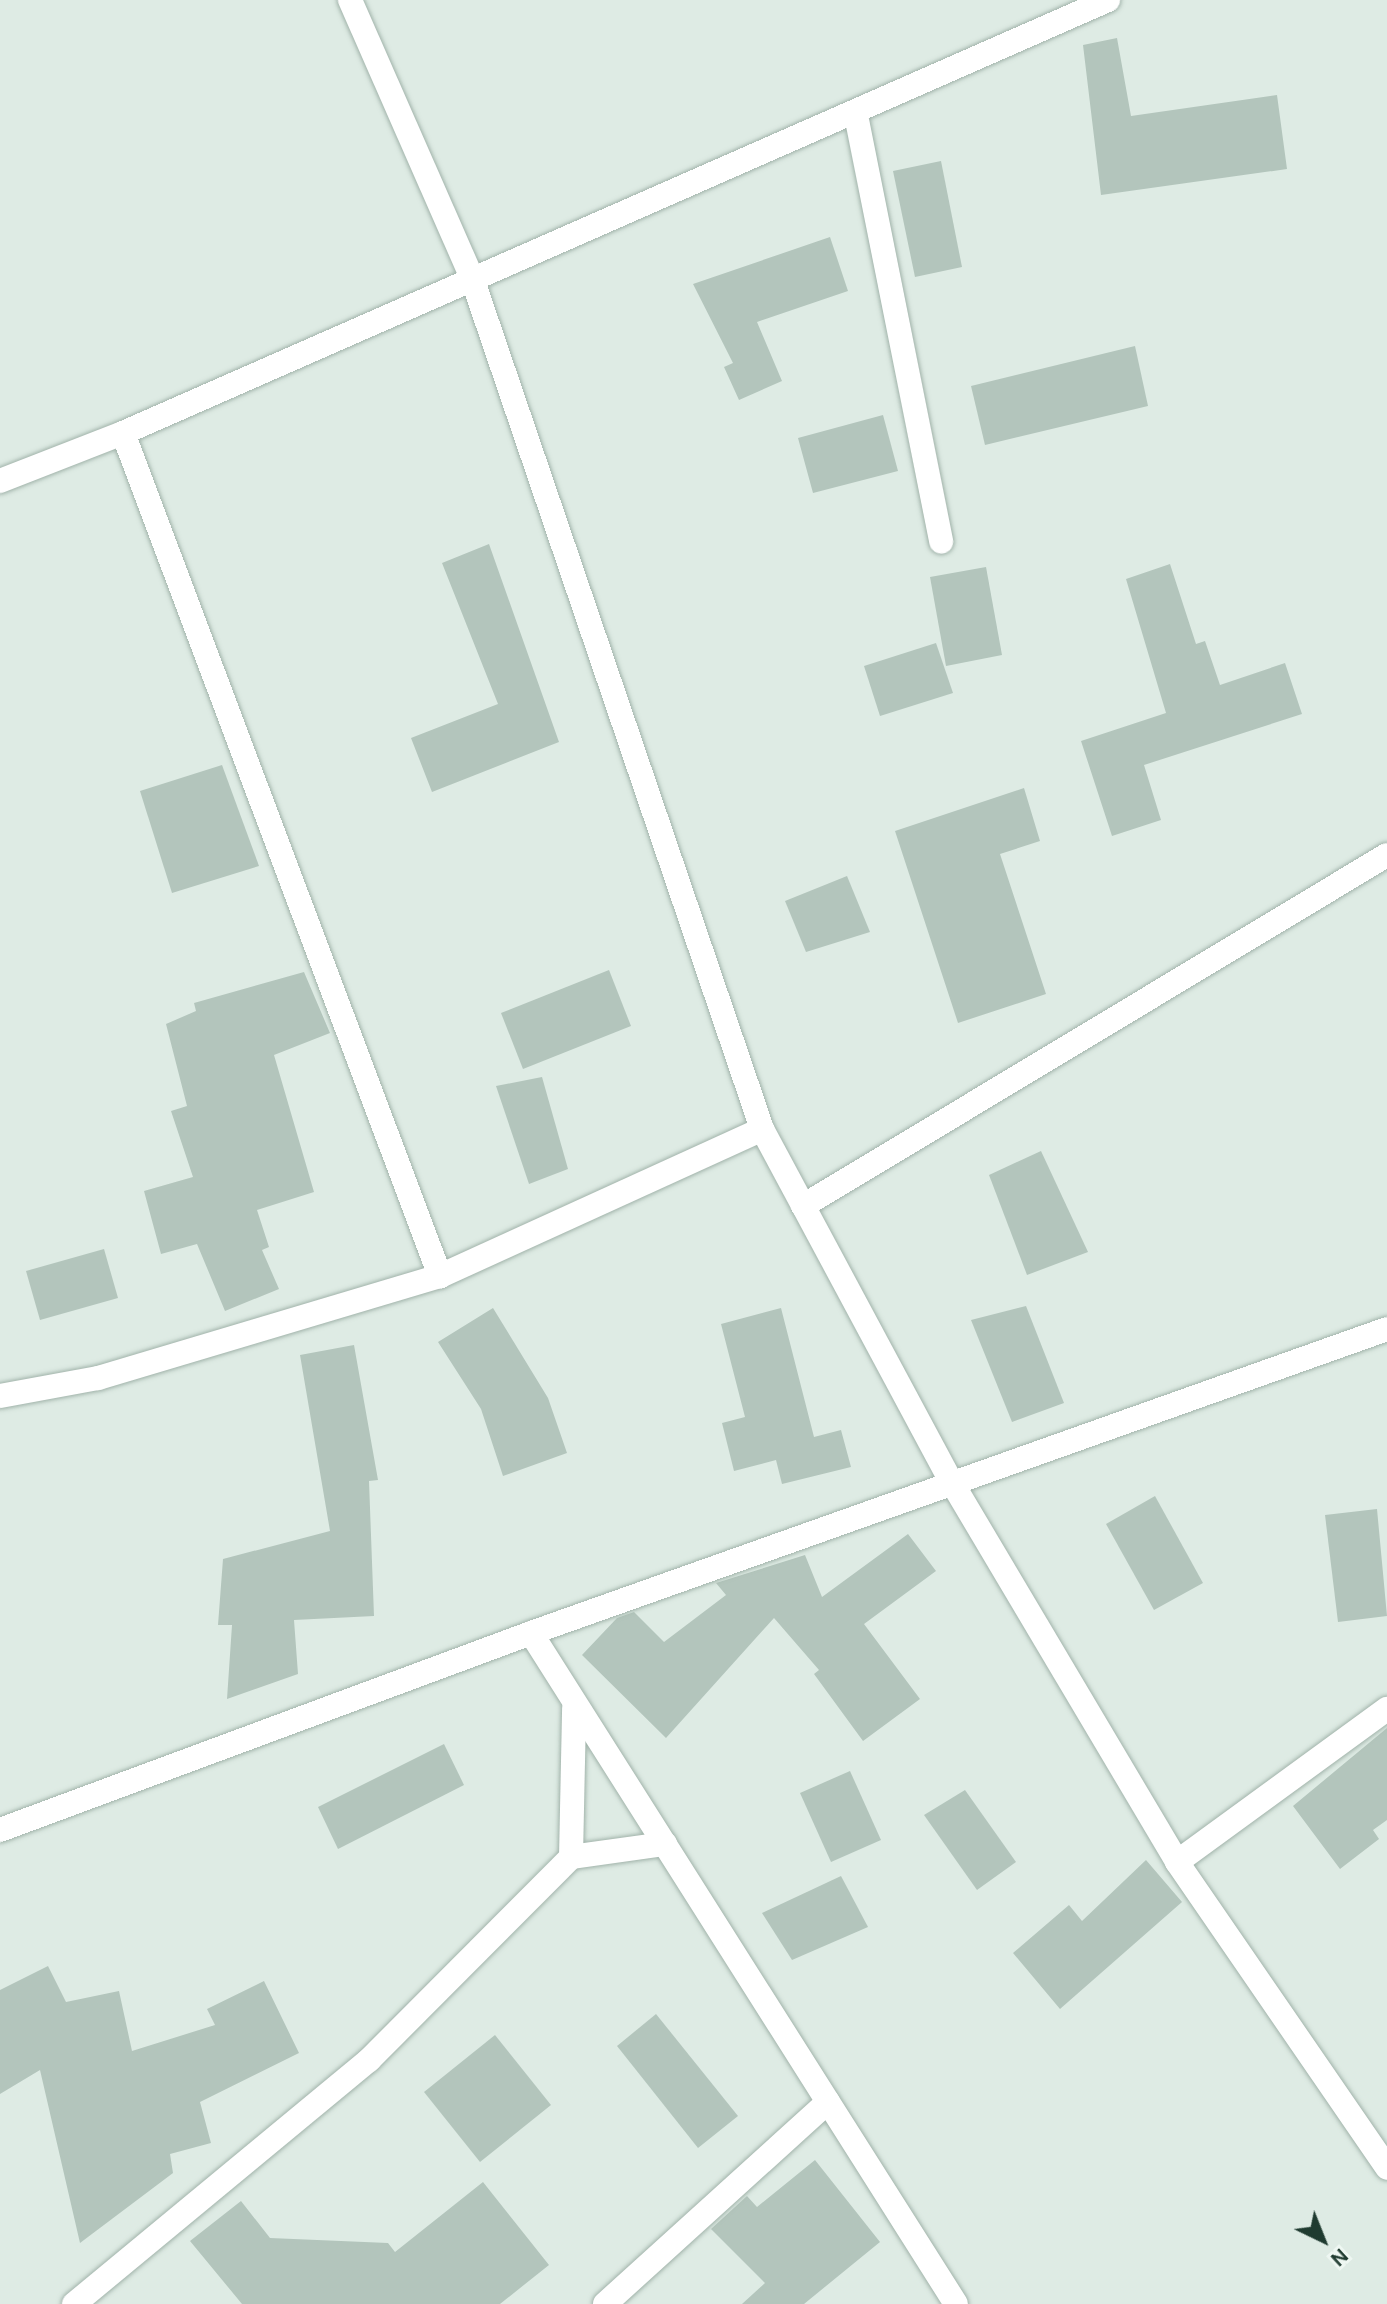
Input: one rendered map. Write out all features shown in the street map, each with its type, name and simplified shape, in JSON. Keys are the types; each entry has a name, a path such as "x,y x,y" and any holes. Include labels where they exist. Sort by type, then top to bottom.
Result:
{"street":[{"path":"350,0 472,278 762,1129 951,1481 1177,1862 1387,2168"},
{"path":"0,481 123,433 472,278 856,115 1108,0"},
{"path":"856,115 941,542"},
{"path":"123,433 440,1276"},
{"path":"803,1206 1387,855"},
{"path":"0,1396 98,1378 440,1276 762,1129"},
{"path":"0,1830 951,1481 1387,1329"},
{"path":"531,1633 574,1708 665,1844 956,2304"},
{"path":"571,1857 574,1708"},
{"path":"1177,1862 1387,1709"},
{"path":"74,2304 369,2060 571,1857 665,1844"},
{"path":"605,2304 828,2102"}],"building":[{"path":"1117,38 1131,116 1277,95 1287,169 1101,195 1083,45"},
{"path":"941,161 962,267 915,277 893,171"},
{"path":"830,237 848,291 757,322 782,381 739,400 724,367 733,363 693,284"},
{"path":"1135,346 1148,406 985,445 971,386"},
{"path":"883,415 898,471 813,493 798,438"},
{"path":"489,544 559,742 432,792 411,738 498,704 442,563"},
{"path":"1170,564 1196,644 1205,641 1220,685 1285,663 1302,714 1144,765 1161,820 1112,836 1081,741 1166,713 1126,579"},
{"path":"986,567 1002,655 946,666 930,577"},
{"path":"936,643 953,693 880,716 864,666"},
{"path":"222,765 259,866 172,893 140,791"},
{"path":"1024,788 1040,841 1000,854 1046,994 958,1023 895,831"},
{"path":"847,876 870,932 806,952 785,901"},
{"path":"609,970 631,1026 523,1069 501,1013"},
{"path":"304,972 330,1033 274,1055 314,1192 257,1210 269,1247 262,1250 279,1289 225,1311 197,1244 161,1254 144,1191 193,1177 171,1111 187,1106 166,1024 196,1011 194,1003"},
{"path":"542,1077 568,1169 529,1184 496,1086"},
{"path":"1041,1151 1088,1252 1027,1275 989,1175"},
{"path":"104,1249 118,1298 40,1320 26,1271"},
{"path":"1026,1306 1064,1403 1012,1422 971,1320"},
{"path":"493,1308 548,1398 567,1453 503,1476 481,1409 438,1342"},
{"path":"781,1308 814,1437 841,1430 851,1467 782,1484 776,1460 734,1471 722,1423 745,1417 721,1324"},
{"path":"354,1345 378,1480 369,1481 374,1616 294,1620 298,1674 227,1699 232,1625 218,1625 223,1559 330,1531 300,1355"},
{"path":"1155,1496 1203,1583 1154,1610 1106,1524"},
{"path":"1377,1509 1387,1616 1338,1622 1325,1515"},
{"path":"908,1534 936,1571 864,1624 920,1699 863,1741 814,1674 819,1670 774,1618 666,1738 582,1655 617,1618 634,1612 664,1642 726,1595 716,1583 805,1555 822,1597"},
{"path":"1387,1728 1387,1820 1373,1830 1379,1839 1340,1869 1293,1806"},
{"path":"444,1744 464,1785 338,1849 318,1807"},
{"path":"850,1771 881,1840 831,1862 800,1793"},
{"path":"965,1790 1016,1862 977,1890 924,1815"},
{"path":"1146,1860 1182,1902 1060,2009 1013,1953 1069,1905 1082,1921"},
{"path":"841,1876 868,1927 792,1960 762,1913"},
{"path":"48,1966 66,2002 119,1991 132,2051 215,2025 207,2009 264,1981 299,2053 200,2102 211,2143 170,2154 173,2173 80,2243 40,2070 0,2094 0,1990"},
{"path":"656,2014 738,2116 698,2148 617,2046"},
{"path":"495,2035 551,2105 480,2162 424,2092"},
{"path":"815,2160 880,2242 804,2304 742,2304 765,2283 711,2229 747,2196 757,2207"},
{"path":"483,2182 549,2265 500,2304 242,2304 190,2241 241,2201 270,2238 388,2243 395,2252"}]}
